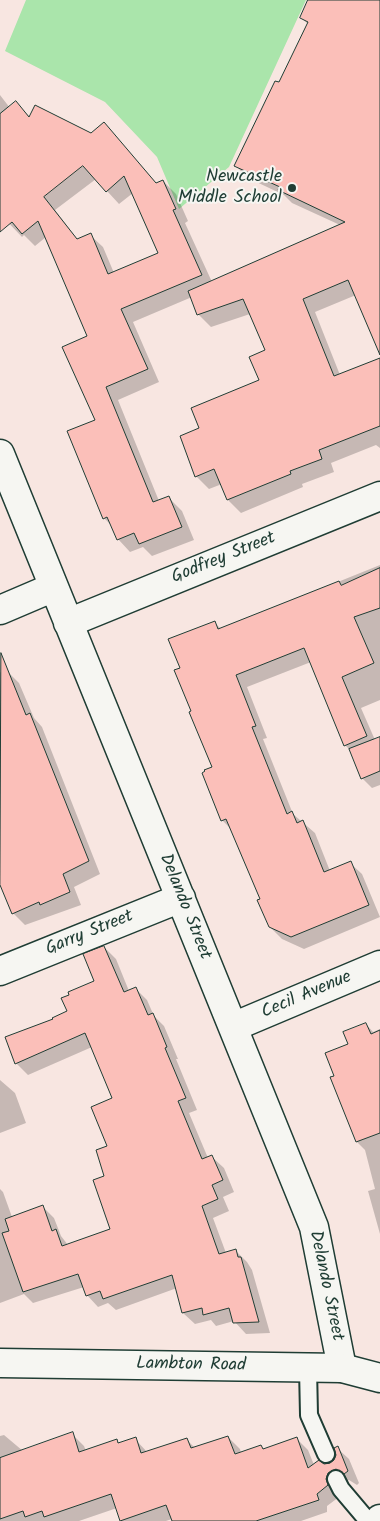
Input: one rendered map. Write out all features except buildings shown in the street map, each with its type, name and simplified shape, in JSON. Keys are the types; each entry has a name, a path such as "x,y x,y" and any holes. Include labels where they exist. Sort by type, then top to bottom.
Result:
{"street":[{"name":"Delando Street","path":"0,454 314,1227 342,1368"},
{"name":"Godfrey Street","path":"68,623 380,496"},
{"path":"0,610 54,587"},
{"name":"Garry Street","path":"0,970 181,898"},
{"name":"Cecil Avenue","path":"233,1027 380,965"},
{"name":"Lambton Road","path":"0,1363 342,1368 380,1378"}],"lane":[{"path":"308,1368 309,1415 326,1454"},
{"path":"336,1479 341,1489 368,1521"}],"green space":[{"path":"26,0 306,0 229,167 179,209 157,157 105,102 5,51"}],"place":[{"name":"Newcastle Middle School","path":"292,188"}]}
